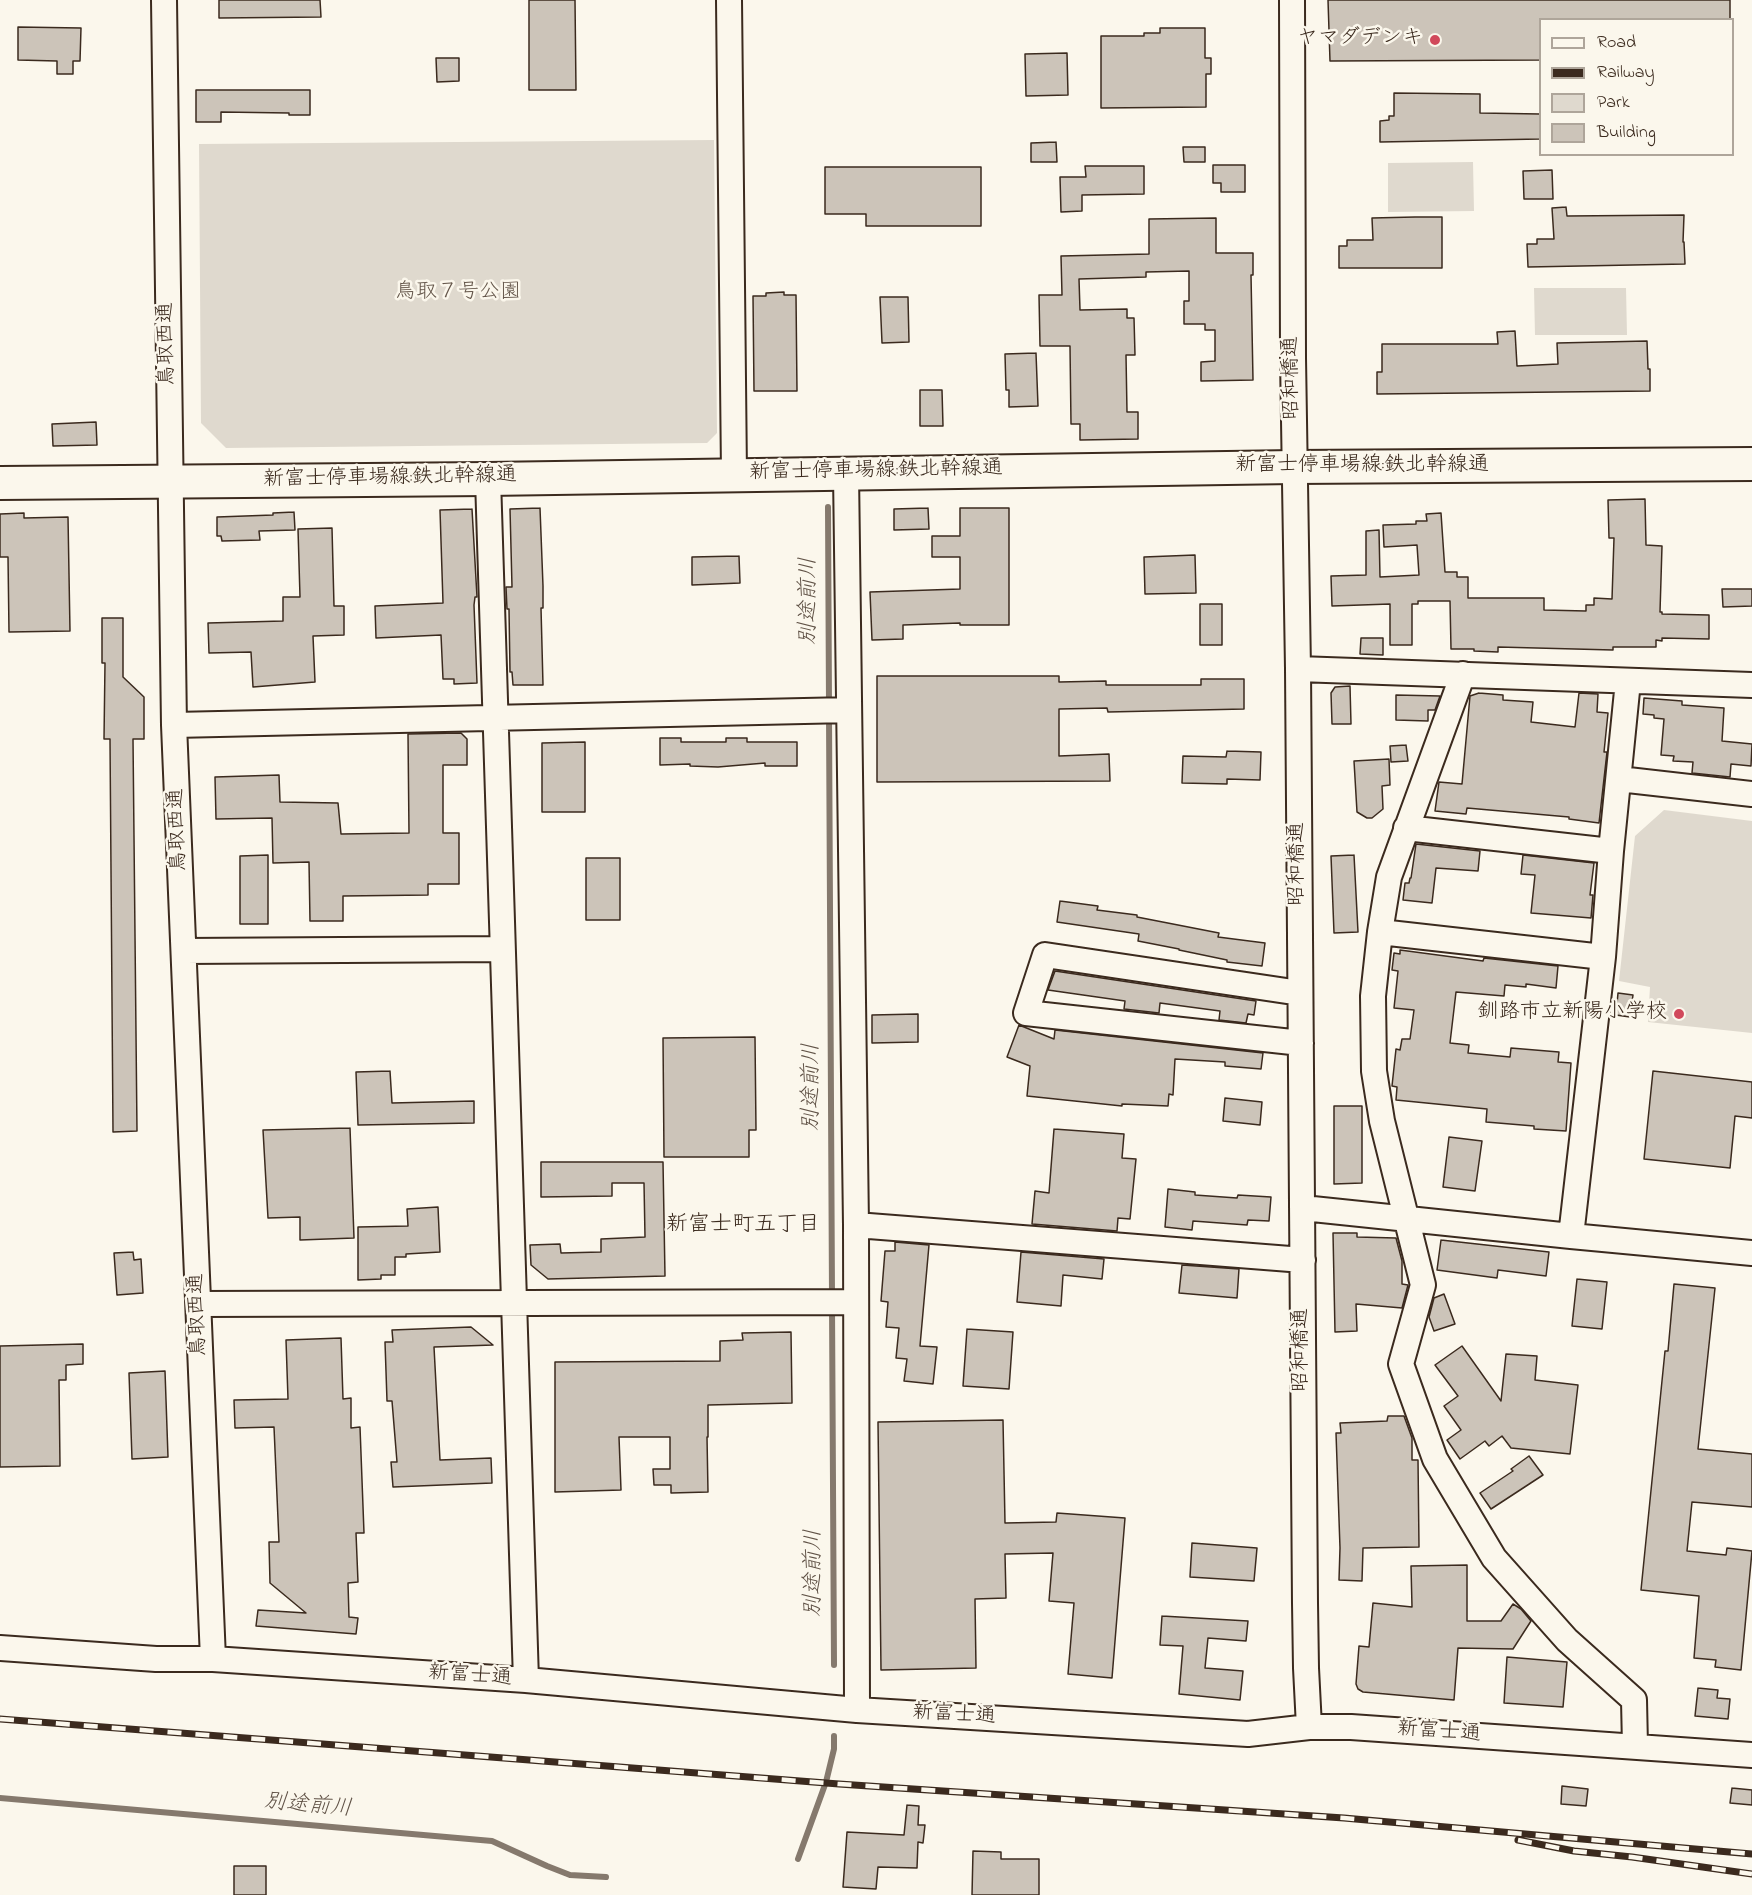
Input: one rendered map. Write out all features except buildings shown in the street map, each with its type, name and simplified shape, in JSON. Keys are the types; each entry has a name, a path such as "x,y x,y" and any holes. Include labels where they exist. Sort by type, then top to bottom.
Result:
{"main road":[{"name":"新富士停車場線:鉄北幹線通","path":"0,483 488,479 1294,467 1752,464"}],"street":[{"name":"鳥取西通","path":"164,0 174,725 213,1659"},
{"path":"729,0 734,474"},
{"name":"昭和橋通","path":"1292,0 1305,1657 1309,1727"},
{"path":"846,473 856,1225 857,1710"},
{"path":"488,479 526,1680"},
{"path":"1298,669 1752,685"},
{"path":"1463,674 1389,877 1373,996 1374,1071 1382,1121 1423,1285 1401,1364 1435,1459 1494,1558 1567,1640 1634,1700 1635,1746"},
{"path":"1570,1236 1603,957 1628,681"},
{"path":"174,725 849,710"},
{"path":"1619,780 1752,794"},
{"path":"1406,828 1611,851"},
{"path":"1380,932 1603,957"},
{"path":"184,951 502,949"},
{"path":"1300,993 1045,955 1026,1013 1301,1043"},
{"path":"1303,1208 1752,1253"},
{"path":"856,1225 1303,1260"},
{"path":"199,1304 856,1302"},
{"name":"新富士通","path":"0,1648 156,1659 213,1659 526,1680 857,1710 1248,1734 1309,1727 1351,1727 1752,1755"}],"green space":[{"name":"鳥取７号公園","path":"714,140 717,433 707,443 226,448 201,423 199,144"},
{"path":"1473,162 1474,211 1388,212 1388,163"},
{"path":"1534,288 1626,288 1627,335 1535,335"},
{"path":"1664,810 1752,821 1752,1033 1648,1022 1650,987 1619,981 1635,836"}],"waterway":[{"name":"別途前川","path":"828,507 829,705"},
{"name":"別途前川","path":"829,715 832,1296"},
{"name":"別途前川","path":"832,1306 834,1665"},
{"name":"別途前川","path":"798,1859 826,1782 834,1749 834,1736"},
{"name":"別途前川","path":"0,1798 492,1841 570,1875 606,1877"}],"railway":[{"path":"0,1719 839,1784 1344,1818 1752,1854"},
{"path":"1518,1840 1574,1851 1752,1874"}],"place":[{"name":"ヤマダデンキ","path":"1435,40"},
{"name":"釧路市立新陽小学校","path":"1679,1014"}],"district":[{"name":"新富士町五丁目","path":"743,1226"}]}
